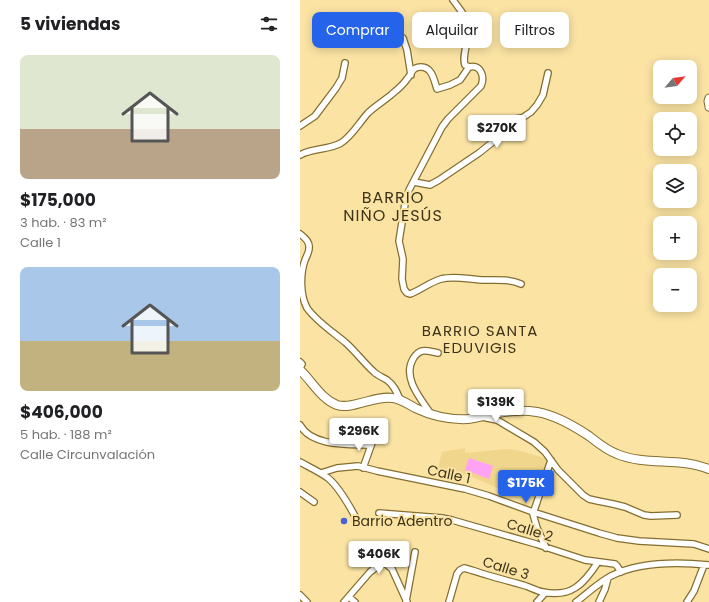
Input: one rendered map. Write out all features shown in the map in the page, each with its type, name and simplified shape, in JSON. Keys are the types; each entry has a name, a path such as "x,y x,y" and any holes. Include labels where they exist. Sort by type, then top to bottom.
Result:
{"main road":[{"path":"300,369 323,395 336,404 342,406 377,398 393,398 432,415 446,418 469,419 506,411 524,410 539,412 577,428 599,444 623,456 644,460 692,464 709,469"}],"street":[{"path":"453,0 467,20 468,24 468,37 464,60 465,65 478,68 483,77 483,82 481,86 442,127 407,197 399,235 403,259 402,279 404,289 410,294 435,281 449,278 485,280 502,279 515,281 522,284"},
{"path":"404,38 411,75"},
{"path":"300,126 315,116 332,93 342,78 345,63"},
{"path":"300,155 340,143 350,135 369,112 406,81 416,68 420,67 430,70 437,89 460,80 469,67"},
{"path":"414,182 426,185 434,184 494,141 509,122 522,118 531,112 543,95 548,73"},
{"path":"709,98 709,108"},
{"path":"300,234 306,239 310,247 303,265 301,281 302,294 307,308 325,326 347,344 375,373 392,384 400,400"},
{"path":"432,415 411,381 410,365 420,351 423,350 438,353"},
{"path":"300,362 302,364 300,369"},
{"path":"480,417 497,420 522,434 540,447 558,470 583,495 590,499 625,507 644,515 677,515"},
{"path":"300,425 308,434 326,442 336,444 371,444 364,468"},
{"path":"546,548 537,528 533,512 551,460"},
{"path":"300,462 329,479 351,508 356,518"},
{"name":"Calle 1","path":"321,473 337,468 358,466 377,472 465,489 617,538 639,541 694,544 709,549"},
{"path":"300,492 314,502"},
{"name":"Calle 2","path":"379,512 452,520 536,544 585,560 615,564 621,572"},
{"path":"407,601 415,552"},
{"name":"Calle 3","path":"450,602 457,574 460,570 465,569 545,592 562,593 575,588 586,580 598,562"},
{"path":"344,602 375,567 385,563 392,569 407,601"},
{"path":"576,602 608,578 621,572 654,565 682,563 706,565 694,592 687,602"},
{"path":"599,602 608,578"},
{"path":"537,602 545,592"},
{"path":"300,595 307,602"},
{"path":"349,597 355,602"}],"shaded area":[{"path":"465,448 465,453 506,449 517,450 548,460 535,496 524,492 523,496 495,487 466,475 438,468 442,452"},
{"path":"469,458 493,466 489,479 465,470"}],"place":[{"name":"Barrio Adentro","path":"344,521"}],"district":[{"name":"BARRIO NIÑO JESÚS","path":"393,206"},
{"name":"BARRIO SANTA EDUVIGIS","path":"480,338"}]}
